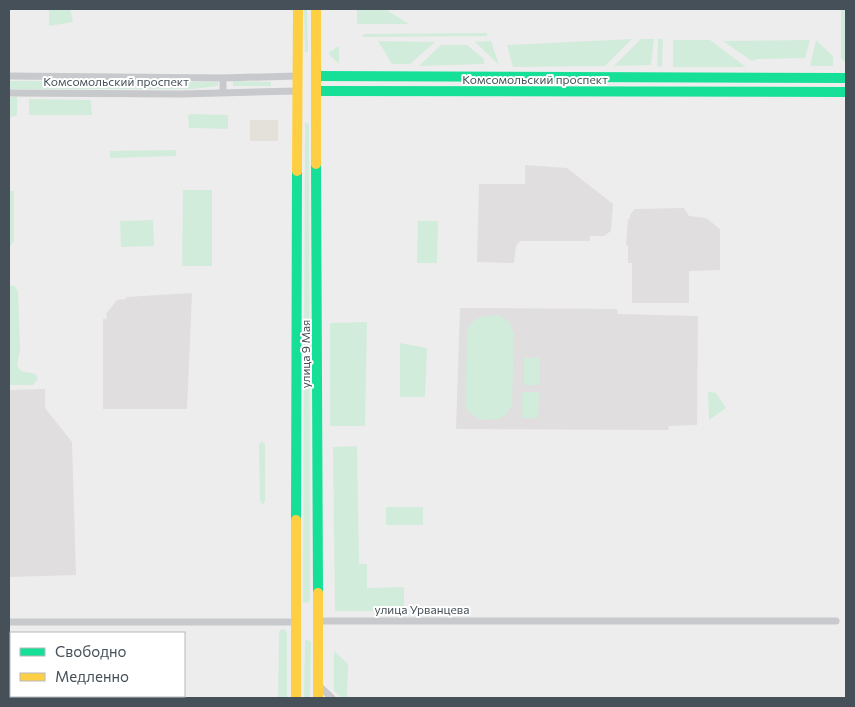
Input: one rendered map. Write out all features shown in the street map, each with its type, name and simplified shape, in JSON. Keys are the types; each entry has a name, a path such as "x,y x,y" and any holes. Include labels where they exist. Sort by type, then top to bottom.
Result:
{"main road":[{"name":"улица 9 Мая","path":"298,9 297,91 307,621 318,685 318,698"},
{"name":"улица 9 Мая","path":"296,698 307,621 316,9"},
{"name":"Комсомольский проспект","path":"297,76 846,78"},
{"path":"634,78 634,92"},
{"name":"Комсомольский проспект","path":"297,91 846,92"}],"street":[{"name":"Комсомольский проспект","path":"9,76 223,78 297,76"},
{"path":"223,78 224,93"},
{"name":"Комсомольский проспект","path":"9,93 182,94 297,91"},
{"name":"улица Урванцева","path":"9,622 836,621"},
{"path":"318,685 332,698"}],"shaded area":[{"path":"250,120 278,120 278,141 250,141"},
{"path":"525,165 567,168 613,204 611,231 604,236 590,236 590,241 520,241 516,246 514,263 477,262 479,184 525,184"},
{"path":"684,208 689,216 706,218 720,229 720,270 689,271 689,303 632,303 632,263 628,263 628,245 626,245 630,215 635,209"},
{"path":"192,293 187,409 103,409 103,319 107,319 106,314 117,300 126,299 126,297"},
{"path":"460,308 617,309 618,314 698,316 697,425 669,426 668,430 456,429"},
{"path":"45,389 45,408 72,442 76,575 9,577 9,390"}],"green space":[{"path":"49,9 70,9 73,22 49,26"},
{"path":"304,9 307,9 308,52 305,52"},
{"path":"357,9 385,9 409,24 357,24"},
{"path":"841,9 846,9 846,63 841,58"},
{"path":"487,33 487,36 363,37 363,34"},
{"path":"632,39 605,66 513,67 507,45"},
{"path":"641,39 654,39 651,65 614,66"},
{"path":"658,39 663,39 662,67 657,66"},
{"path":"673,40 710,40 746,67 673,67"},
{"path":"810,40 805,58 757,59 752,61 723,41"},
{"path":"816,40 833,56 833,66 810,66"},
{"path":"378,41 435,42 410,64 392,64"},
{"path":"491,41 499,65 475,42"},
{"path":"441,45 467,45 484,59 484,64 419,66"},
{"path":"339,46 339,64 328,53"},
{"path":"9,81 218,82 218,86 192,89 9,89"},
{"path":"233,81 271,82 271,86 233,86"},
{"path":"9,97 17,97 17,115 9,118"},
{"path":"29,99 91,100 92,115 29,115"},
{"path":"188,115 228,115 228,129 189,128"},
{"path":"305,122 309,124 310,600 308,603 303,602"},
{"path":"176,150 176,156 110,158 110,151"},
{"path":"183,190 212,190 212,266 182,266"},
{"path":"9,191 14,191 14,241 9,248"},
{"path":"153,220 154,246 121,247 120,221"},
{"path":"418,221 438,221 437,263 417,263"},
{"path":"9,285 15,286 18,292 20,350 17,366 21,371 36,374 38,379 33,385 9,385"},
{"path":"498,315 509,322 514,334 512,406 504,416 498,419 480,420 470,413 466,408 465,402 467,330 476,319 484,316"},
{"path":"367,322 365,426 330,426 330,323"},
{"path":"400,343 427,348 425,397 400,397"},
{"path":"524,358 540,358 540,385 524,385"},
{"path":"522,392 539,392 538,418 522,418"},
{"path":"708,392 716,393 726,408 709,420"},
{"path":"261,441 265,444 265,501 263,505 260,501 259,445"},
{"path":"357,446 359,564 367,564 367,588 404,587 404,611 335,611 333,447"},
{"path":"386,507 423,507 423,525 386,525"},
{"path":"284,629 287,633 287,698 278,698 279,634 280,630"},
{"path":"305,640 311,642 310,698 304,698"},
{"path":"334,651 348,664 347,698 342,698 334,691"}],"traffic: fast":[{"path":"316,76 846,78"},
{"path":"316,91 846,92"},
{"path":"316,164 318,593"},
{"path":"296,520 297,171"}],"traffic: slow":[{"path":"297,171 298,9"},
{"path":"316,9 316,164"},
{"path":"296,520 296,698"},
{"path":"318,593 318,698"}]}
